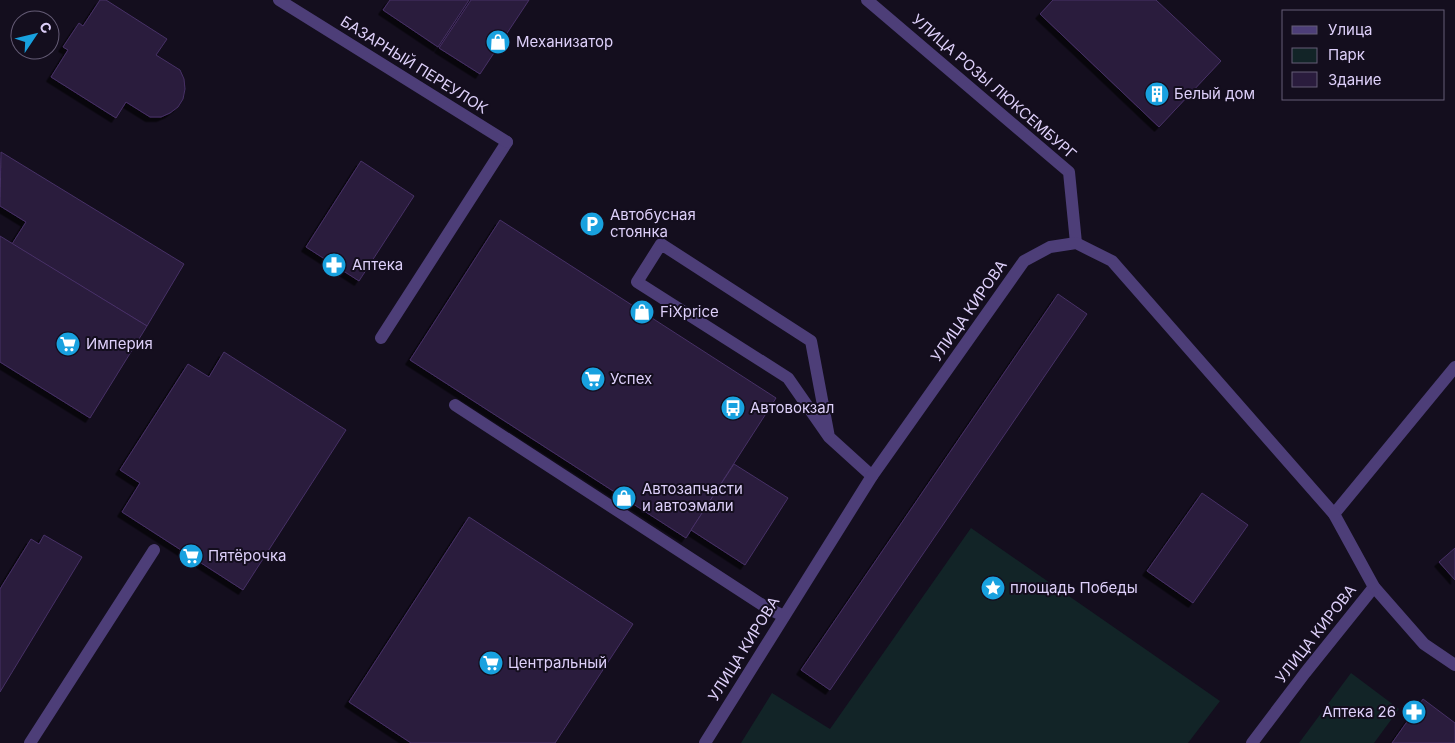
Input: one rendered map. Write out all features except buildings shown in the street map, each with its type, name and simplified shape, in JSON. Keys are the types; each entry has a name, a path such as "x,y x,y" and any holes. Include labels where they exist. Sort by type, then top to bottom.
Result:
{"street":[{"name":"БАЗАРНЫЙ ПЕРЕУЛОК","path":"279,0 507,142 382,338"},
{"name":"УЛИЦА РОЗЫ ЛЮКСЕМБУРГ","path":"867,0 1068,172 1076,243"},
{"name":"УЛИЦА КИРОВА","path":"705,743 872,476 1024,261 1050,247 1076,243 1112,261 1334,514 1374,587 1252,743"},
{"path":"829,437 811,341 661,244 638,282 788,378 829,437 872,476"},
{"path":"1334,514 1455,367"},
{"path":"455,405 767,608 784,616"},
{"path":"30,743 154,550"},
{"path":"1374,587 1424,644 1455,665"}],"green space":[{"name":"площадь Победы","path":"971,528 1220,701 1188,743 741,743 772,693 830,729"},
{"path":"1351,673 1399,709 1374,743 1299,743"}],"place":[{"name":"Механизатор","path":"498,42"},
{"name":"Белый дом","path":"1157,94"},
{"name":"Автобусная стоянка","path":"592,224"},
{"name":"Аптека","path":"334,265"},
{"name":"FiXprice","path":"642,312"},
{"name":"Империя","path":"68,344"},
{"name":"Успех","path":"593,379"},
{"name":"Автовокзал","path":"733,408"},
{"name":"Автозапчасти и автоэмали","path":"624,498"},
{"name":"Пятёрочка","path":"191,556"},
{"name":"площадь Победы","path":"993,588"},
{"name":"Центральный","path":"491,663"},
{"name":"Аптека 26","path":"1414,712"}]}
